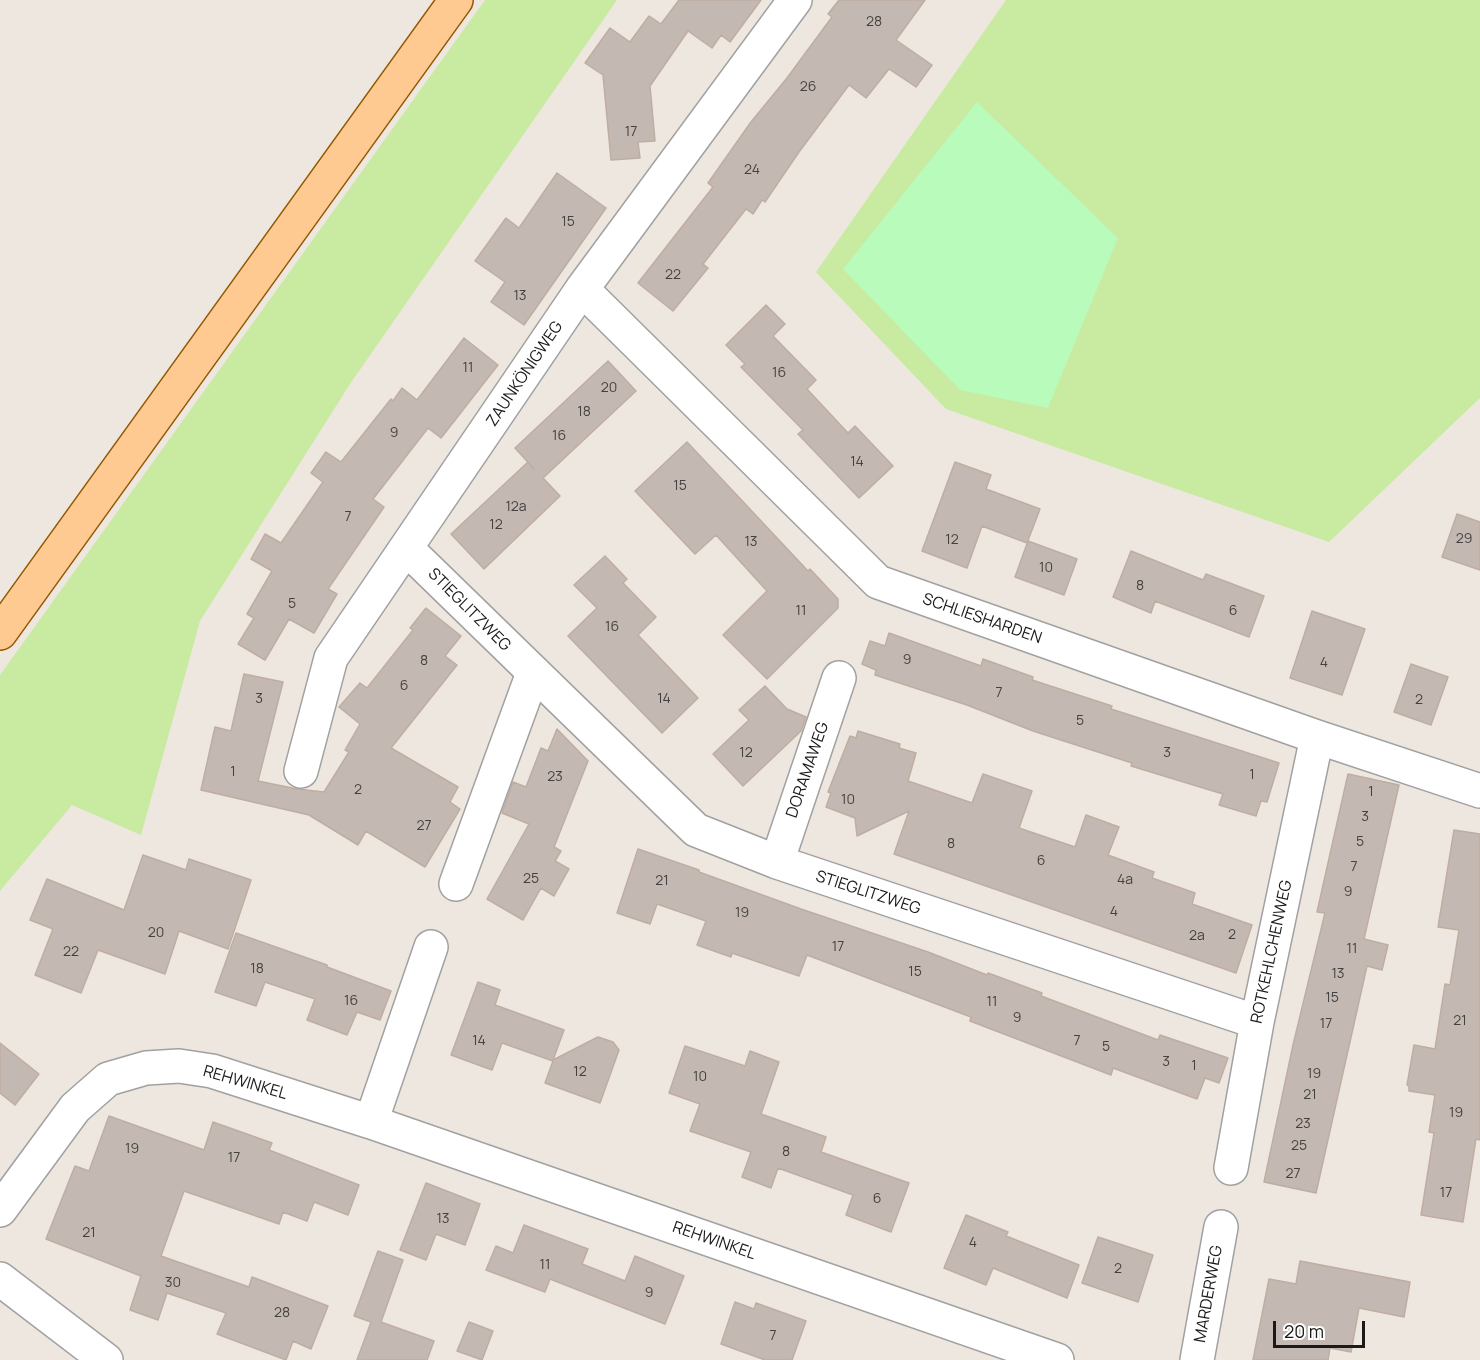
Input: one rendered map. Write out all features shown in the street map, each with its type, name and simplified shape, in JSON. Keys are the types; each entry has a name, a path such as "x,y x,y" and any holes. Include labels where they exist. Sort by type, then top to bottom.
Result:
{"main road":[{"path":"0,633 456,0"}],"street":[{"name":"ZAUNKÖNIGWEG","path":"301,771 331,658 582,289 795,0"},
{"name":"SCHLIESHARDEN","path":"582,289 878,582 1317,738 1480,790"},
{"name":"STIEGLITZWEG","path":"406,548 696,830 777,862 1257,1022"},
{"path":"456,884 533,673"},
{"name":"DORAMAWEG","path":"777,862 839,678"},
{"name":"ROTKEHLCHENWEG","path":"1231,1168 1257,1022 1317,738"},
{"path":"371,1122 431,947"},
{"name":"REHWINKEL","path":"0,1210 75,1108 108,1079 146,1068 179,1066 212,1071 371,1122 1057,1360"},
{"name":"MARDERWEG","path":"1197,1360 1221,1227"},
{"path":"0,1279 106,1360"}],"green space":[{"path":"485,0 617,0 350,384 200,621 141,835 72,805 0,891 0,675"},
{"path":"1006,0 1480,0 1480,398 1329,542 946,409 816,272"},
{"path":"977,102 1118,238 1048,408 960,390 843,269"}],"building":[{"path":"679,0 761,0 730,42 721,35 712,48 688,31 650,86 655,141 638,142 640,158 611,160 603,75 585,63 610,28 630,42 649,16 661,24"},
{"path":"839,0 925,0 896,40 932,65 916,87 889,69 866,98 849,85 765,202 762,200 753,214 746,209 703,264 708,268 673,311 638,283 713,187 708,183 751,122 832,17 828,14"},
{"path":"557,173 606,208 524,325 491,302 505,282 475,261 506,218 519,228"},
{"path":"766,305 785,324 773,336 816,380 807,389 848,433 855,426 893,466 859,498 798,434 803,430 741,367 745,364 726,345"},
{"path":"464,338 498,365 441,438 428,428 373,499 384,507 328,589 337,594 314,633 289,619 265,660 238,644 254,618 247,614 272,571 251,559 265,534 281,543 323,482 311,473 326,452 341,462 402,388 417,400"},
{"path":"608,361 636,391 543,478 560,496 484,569 451,534 528,462 515,448"},
{"path":"687,442 808,571 810,569 838,599 838,608 767,679 723,635 767,591 716,535 695,554 635,491"},
{"path":"955,462 991,475 986,489 1040,509 1027,543 982,526 967,568 922,551"},
{"path":"1457,514 1480,522 1480,570 1442,557"},
{"path":"1028,541 1077,559 1064,595 1015,577"},
{"path":"1131,551 1203,580 1206,574 1264,596 1249,637 1155,601 1151,613 1113,597"},
{"path":"605,556 627,579 623,583 656,617 638,635 698,698 662,733 568,636 597,608 574,585"},
{"path":"426,608 461,636 445,656 457,665 391,748 458,787 450,802 460,809 425,867 366,831 358,845 309,815 201,790 215,727 231,731 244,674 283,682 258,781 324,792 349,752 345,750 360,724 339,707 360,683 367,688 413,630 410,628"},
{"path":"1312,611 1365,629 1342,695 1290,678"},
{"path":"889,633 981,666 983,659 1033,677 1032,680 1112,706 1111,709 1279,763 1267,802 1261,801 1256,816 1219,805 1223,794 1131,766 1132,763 875,675 876,670 862,664 870,641 885,646"},
{"path":"1411,664 1448,677 1431,725 1394,712"},
{"path":"765,686 787,709 806,717 801,731 743,786 713,754 749,720 739,710"},
{"path":"557,729 588,761 554,847 561,851 555,861 569,869 554,896 541,888 523,920 487,899 529,824 502,813 513,782 526,787 541,748 548,751"},
{"path":"858,731 900,744 899,748 916,753 908,781 972,803 983,774 1032,791 1019,828 1075,847 1086,815 1119,827 1108,855 1154,872 1152,878 1195,893 1192,904 1252,925 1236,973 894,854 909,811 857,836 855,818 826,807 831,793 828,792 850,736 856,738"},
{"path":"1348,774 1399,785 1364,939 1388,945 1382,970 1367,966 1316,1193 1264,1182 1293,1045 1325,913 1317,912"},
{"path":"1454,830 1480,834 1480,1140 1476,1139 1463,1222 1421,1215 1434,1133 1429,1132 1435,1095 1409,1091 1407,1085 1414,1045 1435,1049 1445,984 1450,985 1459,930 1438,927"},
{"path":"638,849 987,975 988,973 1042,993 1041,996 1158,1040 1160,1035 1228,1058 1219,1083 1205,1078 1197,1099 1113,1068 1111,1075 970,1021 971,1017 807,955 799,976 732,953 731,957 697,945 706,921 657,904 650,924 617,913"},
{"path":"143,855 186,870 189,859 251,880 228,949 179,931 165,974 98,950 81,993 35,975 53,929 30,920 47,879 124,910"},
{"path":"236,933 327,965 327,967 391,991 380,1020 357,1012 347,1035 307,1020 315,999 265,982 256,1006 215,992"},
{"path":"478,982 500,990 495,1005 564,1030 553,1060 598,1037 613,1042 619,1050 600,1103 545,1083 553,1061 502,1043 492,1070 451,1055"},
{"path":"0,1043 39,1074 15,1105 0,1093"},
{"path":"685,1046 745,1066 750,1051 779,1062 761,1114 826,1137 821,1152 909,1183 891,1232 846,1215 853,1195 778,1168 771,1188 742,1177 751,1152 690,1131 700,1104 669,1093"},
{"path":"109,1116 204,1150 213,1122 272,1143 269,1150 359,1185 348,1215 314,1202 307,1221 283,1212 279,1224 184,1191 161,1256 249,1287 252,1277 328,1306 311,1349 293,1341 286,1360 217,1334 226,1313 167,1293 158,1320 130,1310 141,1276 46,1239 75,1166 89,1171"},
{"path":"426,1183 480,1204 465,1245 436,1234 426,1260 400,1250"},
{"path":"966,1215 1008,1232 1006,1236 1079,1265 1067,1298 993,1268 986,1285 944,1268"},
{"path":"524,1225 588,1249 582,1264 625,1281 635,1256 684,1276 665,1324 550,1279 545,1292 486,1270 496,1246 513,1253"},
{"path":"1098,1237 1153,1255 1138,1302 1082,1283"},
{"path":"378,1251 403,1260 381,1322 434,1341 427,1360 357,1360 371,1322 354,1316"},
{"path":"1300,1261 1410,1282 1404,1317 1359,1308 1351,1352 1330,1348 1328,1360 1253,1360 1269,1279 1296,1284"},
{"path":"735,1302 754,1309 756,1303 806,1321 792,1360 765,1360 721,1344"},
{"path":"469,1322 493,1331 482,1360 457,1351"}]}
